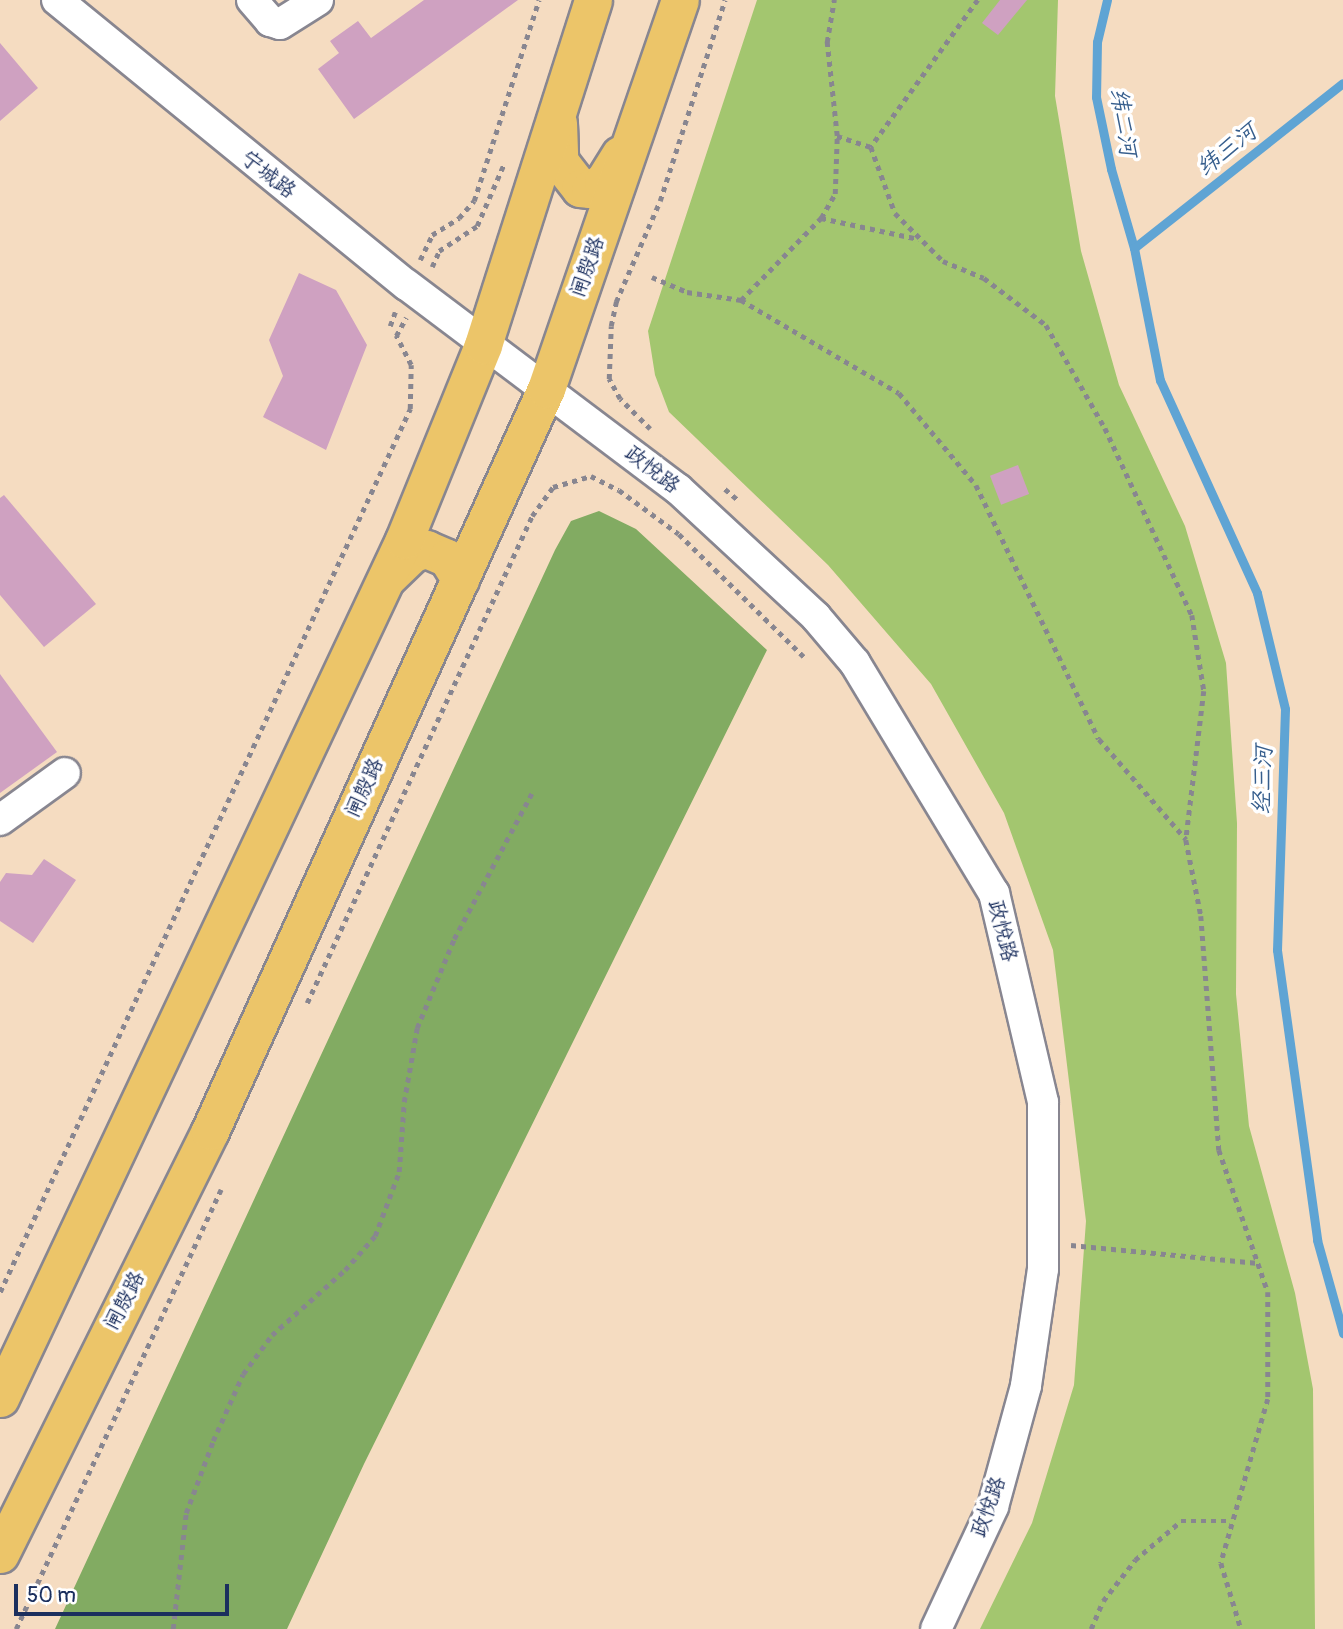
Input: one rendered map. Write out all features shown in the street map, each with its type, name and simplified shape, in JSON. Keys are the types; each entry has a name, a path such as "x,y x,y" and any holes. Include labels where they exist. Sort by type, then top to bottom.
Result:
{"main road":[{"path":"0,1398 385,580 483,345 593,0"},
{"name":"闸殷路","path":"0,1554 210,1131 546,389 680,0"},
{"path":"562,94 556,146 563,169 580,188 590,189 603,182 639,121"},
{"path":"385,580 413,553 426,550 447,558 460,579"}],"street":[{"name":"宁城路","path":"57,0 483,345"},
{"path":"252,0 270,21 280,24 318,0"},
{"name":"政悦路","path":"483,345 678,489 816,617 855,663 994,893 1043,1102 1043,1242 1026,1385 993,1507 936,1629"},
{"path":"0,820 65,773"}],"path":[{"path":"390,326 432,235 459,218 474,201 538,0"},
{"name":"闸殷路","path":"653,431 620,399 609,379 608,348 616,302 660,201 725,0"},
{"path":"741,300 821,218 835,194 837,136 827,42 834,0"},
{"path":"871,147 978,0"},
{"path":"837,136 871,147"},
{"path":"871,147 895,213 921,240 943,261 984,278 1045,326 1105,428 1192,615 1204,691 1186,840 1201,916 1219,1150 1268,1292 1268,1399 1252,1464 1231,1521 1221,1563 1241,1629"},
{"path":"439,251 477,226 487,212 505,159"},
{"path":"821,218 921,240"},
{"path":"652,277 687,292 741,300 899,393 976,485 1099,739 1186,840"},
{"path":"0,1292 410,409 413,380 396,336"},
{"path":"532,516 552,488 565,481 591,476 603,480 679,534 804,657"},
{"path":"719,484 738,500"},
{"path":"173,1629 186,1513 213,1441 243,1374 263,1346 345,1270 375,1236 399,1172 404,1102 417,1028 454,939 533,791"},
{"path":"1043,1242 1258,1263"},
{"path":"1091,1629 1103,1601 1135,1560 1181,1521 1231,1521"}],"green space":[{"path":"757,0 1058,0 1055,96 1081,251 1119,385 1185,526 1226,663 1237,823 1236,994 1249,1126 1295,1293 1313,1389 1315,1629 980,1629 1032,1523 1074,1385 1086,1221 1053,950 1004,813 931,684 828,565 669,412 655,375 648,331"},
{"path":"599,511 636,529 767,650 364,1464 287,1629 55,1629 555,550 571,521"}],"building":[{"path":"424,0 518,0 354,119 318,69 339,53 330,41 358,21 371,38"},
{"path":"1000,0 1027,0 998,35 982,23"},
{"path":"0,43 38,88 0,121"},
{"path":"299,273 336,290 367,345 326,450 263,417 283,376 269,340"},
{"path":"1018,465 1029,494 1001,505 990,476"},
{"path":"4,495 96,604 44,647 0,595 0,498"},
{"path":"0,674 57,752 0,793"},
{"path":"44,859 76,880 33,943 0,921 0,882 6,873 32,875"}],"waterway":[{"name":"经三河","path":"1107,0 1097,42 1096,97 1111,169 1134,248 1160,380 1257,593 1285,709 1277,950 1317,1240 1343,1333"},
{"name":"纬三河","path":"1134,248 1343,83"}],"water label":[{"name":"纬二河","path":"1123,122"}]}
